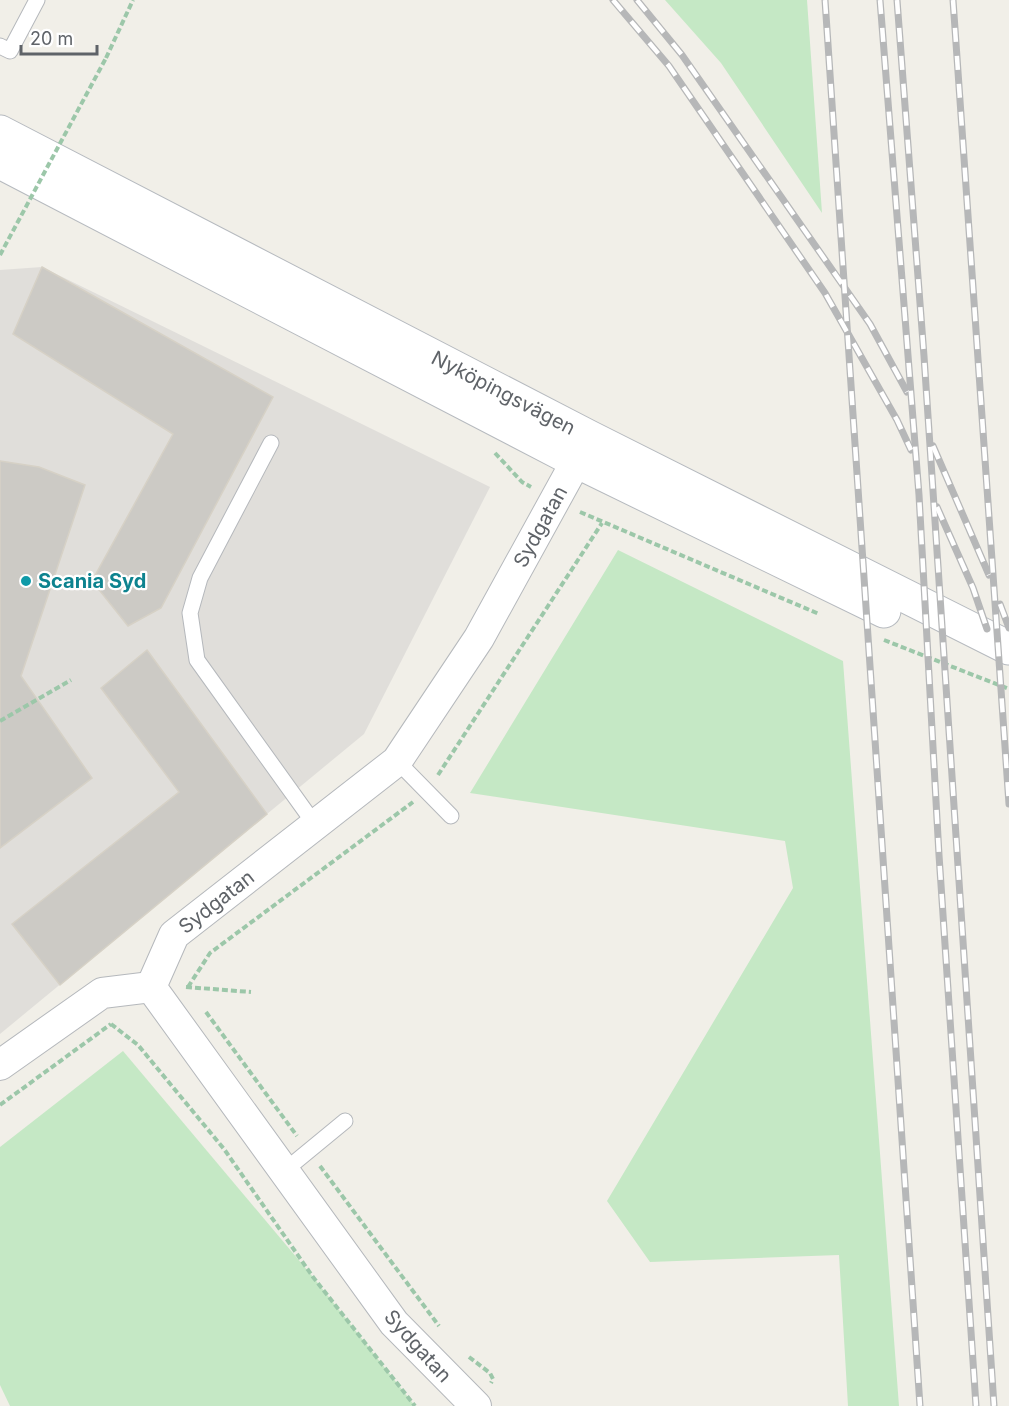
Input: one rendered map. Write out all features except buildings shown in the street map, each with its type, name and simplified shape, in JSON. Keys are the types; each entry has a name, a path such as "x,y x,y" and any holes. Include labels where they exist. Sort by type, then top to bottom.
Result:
{"main road":[{"name":"Nyköpingsvägen","path":"0,132 583,449 1009,672"},
{"name":"Nyköpingsvägen","path":"0,162 583,449 1009,648"}],"street":[{"name":"Sydgatan","path":"476,1406 394,1323 151,987 174,935 397,761 479,638 583,449"},
{"path":"0,1065 102,993 151,987"}],"lane":[{"path":"0,46 10,51 36,0"},
{"path":"272,443 200,578 190,613 197,660 316,826"},
{"path":"397,761 451,816"},
{"path":"283,1172 345,1121"}],"path":[{"path":"0,255 106,58 133,0"},
{"path":"0,721 71,680"},
{"path":"195,996 188,987 251,992"},
{"path":"202,1006 445,1335"},
{"path":"111,1024 138,1045 224,1149 313,1277 415,1406"},
{"path":"462,1352 490,1372 493,1379 476,1406"}],"shaded area":[{"path":"42,267 490,487 364,734 0,1034 0,270"}],"green space":[{"path":"665,0 807,0 822,213 721,63"},
{"path":"618,550 843,661 899,1406 848,1406 839,1255 650,1262 607,1201 793,888 785,841 470,793"},
{"path":"123,1051 313,1277 415,1406 10,1406 0,1385 0,1147"}],"railway":[{"path":"613,0 669,66 825,293 897,420 911,450"},
{"path":"637,0 682,55 870,324 907,392"},
{"path":"825,0 920,1406"},
{"path":"880,0 919,495 939,855 976,1406"},
{"path":"897,0 924,356 994,1406"},
{"path":"953,0 1009,804"},
{"path":"933,446 989,575"},
{"path":"937,507 973,588 987,629"},
{"path":"1000,604 1009,628"}],"place":[{"name":"Scania Syd","path":"26,581"}]}
